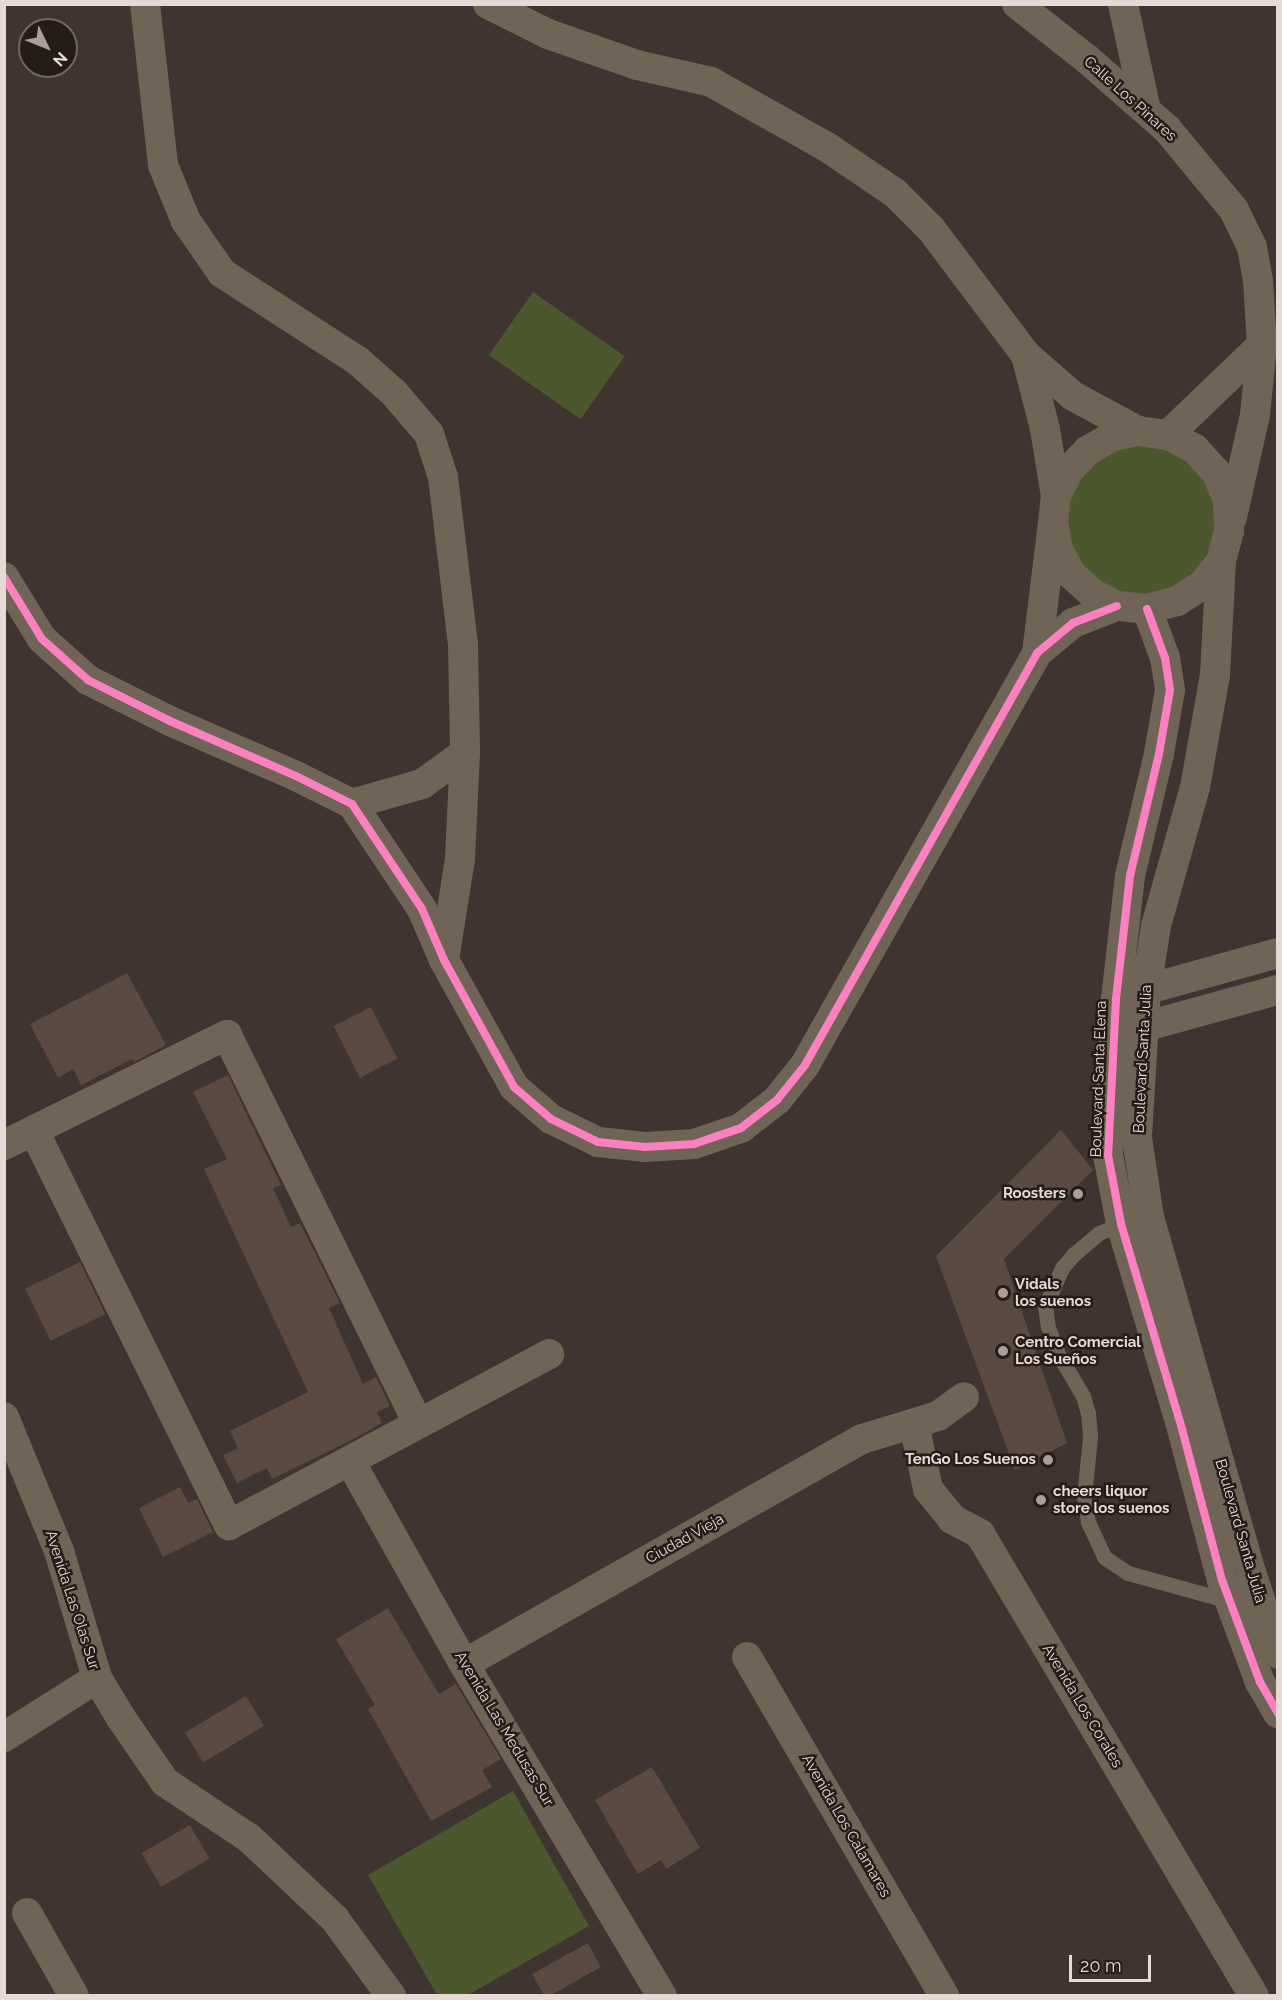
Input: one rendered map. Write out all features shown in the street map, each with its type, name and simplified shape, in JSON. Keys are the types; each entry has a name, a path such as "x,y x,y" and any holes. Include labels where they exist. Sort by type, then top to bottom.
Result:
{"street":[{"path":"145,4 163,165 186,221 222,273 358,361 394,393 429,434 443,477 463,644 465,753 460,859 444,960"},
{"path":"488,4 548,34 637,64 711,82 827,147 895,193 931,229 1026,356 1073,396 1138,431"},
{"path":"1123,4 1146,110"},
{"name":"Calle Los Pinares","path":"1028,6 1167,129 1234,210 1252,247 1258,280 1262,345 1255,415 1229,531"},
{"path":"1168,435 1262,345"},
{"path":"1026,356 1044,429 1055,509 1058,550 1071,574 1092,593 1117,606 1147,609 1177,601 1202,585 1221,561 1229,531 1228,500 1216,472 1195,449 1168,435 1138,431 1111,437 1087,451 1068,471 1055,509 1037,653"},
{"name":"Boulevard Santa Julia","path":"1221,561 1215,675 1195,787 1156,926 1146,989 1137,1138 1149,1217 1251,1572 1278,1654"},
{"path":"4,577 42,639 88,680 170,721 296,776 352,804 422,909 444,960 514,1087 551,1119 598,1142 645,1147 694,1144 741,1128 777,1100 806,1065 1037,653 1073,623 1117,606"},
{"name":"Boulevard Santa Elena","path":"1147,609 1166,658 1170,690 1159,754 1130,876 1113,1034 1108,1155 1121,1224 1230,1601 1260,1682 1278,1713"},
{"path":"352,804 422,784 465,753"},
{"path":"1116,999 1278,953"},
{"path":"1113,1034 1142,1029 1278,990"},
{"path":"4,1145 227,1035 418,1424"},
{"path":"34,1131 229,1525 549,1354"},
{"name":"Ciudad Vieja","path":"464,1664 862,1439 938,1416 964,1397"},
{"name":"Avenida Las Olas Sur","path":"6,1425 59,1551 97,1678 165,1782 249,1838 334,1918 391,1995"},
{"name":"Avenida Los Corales","path":"910,1425 917,1438 928,1489 952,1519 980,1534 1254,1995"},
{"name":"Avenida Las Medusas Sur","path":"350,1461 464,1664 662,1995"},
{"name":"Avenida Los Calamares","path":"747,1657 944,1995"},
{"path":"4,1737 97,1678"},
{"path":"27,1913 74,1995"}],"lane":[{"path":"1149,1217 1121,1224 1099,1233 1074,1254 1062,1268 1046,1306 1048,1327 1058,1352 1083,1396 1088,1413 1090,1437 1084,1497 1088,1522 1104,1557 1128,1573 1230,1601"}],"green space":[{"path":"533,292 625,356 581,419 489,355"},
{"path":"1141,446 1169,451 1194,467 1210,492 1215,520 1210,548 1194,573 1169,589 1141,594 1113,589 1088,573 1072,548 1067,520 1072,492 1088,467 1113,451"},
{"path":"513,1791 589,1926 468,1995 437,1995 368,1875"}],"building":[{"path":"127,973 166,1045 134,1062 132,1059 81,1085 73,1069 58,1078 30,1024"},
{"path":"371,1007 397,1059 360,1078 334,1026"},
{"path":"228,1075 281,1185 273,1188 291,1227 300,1223 340,1303 329,1308 363,1384 376,1377 390,1406 377,1412 382,1423 352,1440 272,1479 267,1468 237,1483 223,1455 238,1448 230,1431 308,1392 204,1169 227,1159 193,1092"},
{"name":"Centro Comercial Los Sueños","path":"1061,1130 1093,1170 1004,1259 1067,1443 1015,1470 936,1256"},
{"path":"80,1262 105,1314 51,1341 25,1289"},
{"path":"180,1487 188,1503 197,1499 213,1532 163,1557 139,1508"},
{"path":"388,1608 439,1694 456,1684 501,1759 482,1770 492,1787 431,1821 368,1709 375,1705 336,1639"},
{"path":"246,1696 264,1726 203,1763 185,1733"},
{"path":"652,1767 700,1848 666,1869 661,1860 638,1874 595,1800"},
{"path":"190,1825 210,1859 161,1887 142,1853"},
{"path":"588,1943 601,1967 551,1995 544,1995 532,1974"}],"cycle path":[{"path":"4,577 42,639 88,680 170,721 296,776 352,804 422,909 444,960 514,1087 551,1119 598,1142 645,1147 694,1144 741,1128 777,1100 805,1065 1037,653 1073,623 1117,606"},
{"path":"1147,609 1165,658 1170,690 1159,754 1130,876 1116,999 1108,1155 1121,1224 1182,1429 1222,1580 1260,1682 1278,1713"}],"place":[{"name":"Roosters","path":"1078,1194"},
{"name":"Vidals los suenos","path":"1003,1293"},
{"name":"Centro Comercial Los Sueños","path":"1003,1351"},
{"name":"TenGo Los Suenos","path":"1048,1460"},
{"name":"cheers liquor store los suenos","path":"1041,1500"}]}
